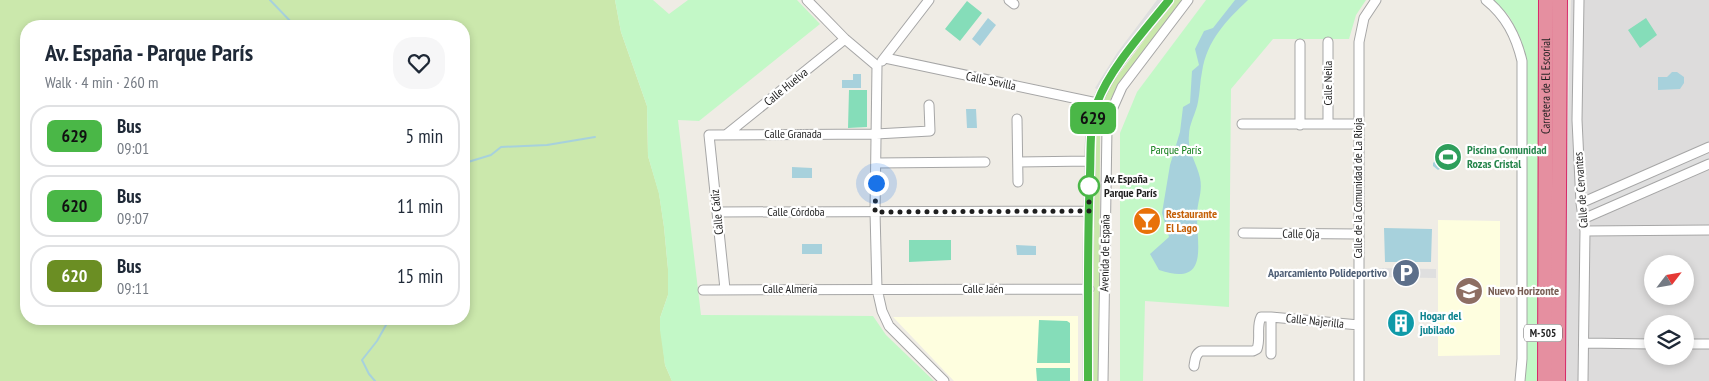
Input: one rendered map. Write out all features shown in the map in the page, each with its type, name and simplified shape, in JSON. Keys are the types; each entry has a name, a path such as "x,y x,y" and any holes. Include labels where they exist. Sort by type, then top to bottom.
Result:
{"highway":[{"name":"Carretera de El Escorial","path":"1545,381 1546,0"},
{"name":"Carretera de El Escorial","path":"1558,381 1560,0"},
{"name":"M-505","path":"1541,381 1545,286"}],"street":[{"path":"807,0 845,40 877,66"},
{"path":"929,0 877,66 875,212 877,289 882,311 889,326 944,381"},
{"name":"Avenida de España","path":"1088,381 1089,211 1092,126 1097,103 1125,56 1169,0"},
{"name":"Avenida de España","path":"1103,381 1107,128 1111,112 1122,88 1188,0"},
{"name":"Calle de la Comunidad de La Rioja","path":"1359,381 1359,42 1364,18 1376,0"},
{"path":"1486,0 1503,16 1512,30 1522,61 1522,359 1520,381"},
{"name":"Calle de Cervantes","path":"1579,0 1577,120 1581,203 1585,231 1583,381"},
{"name":"Calle Huelva","path":"727,134 845,40"},
{"name":"Calle Neila","path":"1328,42 1328,124"},
{"path":"1300,44 1300,125"},
{"name":"Calle Sevilla","path":"884,58 1097,103"},
{"name":"Calle Granada","path":"709,135 876,134 930,131 929,105"},
{"path":"1017,119 1018,182"},
{"name":"Calle Neila","path":"1242,124 1358,124"},
{"name":"Calle Cádiz","path":"709,135 725,289"},
{"path":"1581,203 1707,148 1709,159"},
{"path":"1018,162 1090,161"},
{"path":"876,163 986,162"},
{"path":"1583,219 1709,164"},
{"path":"1640,178 1646,192"},
{"name":"Calle Córdoba","path":"717,212 1089,211"},
{"path":"1585,231 1709,230"},
{"name":"Calle Oja","path":"1243,233 1358,234"},
{"name":"Calle Jaén","path":"877,289 1089,289"},
{"name":"Calle Almería","path":"703,290 877,289"},
{"name":"Calle Najerilla","path":"1271,316 1271,354"},
{"name":"Calle Najerilla","path":"1194,366 1195,358 1201,351 1253,351 1257,349 1258,322 1261,317 1271,316 1359,325"},
{"path":"1584,343 1644,344"},
{"path":"1694,344 1709,344"}],"shaded area":[{"path":"1157,0 1164,0 1100,91 1095,88 1117,53"},
{"path":"1571,0 1709,0 1709,381 1565,381 1565,238"},
{"path":"1709,151 1709,162 1590,214 1587,203"},
{"name":"Nuevo Horizonte","path":"1438,220 1500,221 1500,355 1438,356"},
{"name":"Aparcamiento Polideportivo","path":"1380,268 1436,269 1436,278 1375,277"},
{"path":"1078,316 1078,381 954,381 893,317"}],"green space":[{"path":"0,0 615,0 621,32 647,106 648,156 659,193 668,269 668,295 660,318 665,365 672,381 0,381"},
{"path":"615,0 653,0 669,14 688,0 797,0 820,24 699,121 678,120 701,315 873,316 886,335 934,381 672,381 665,365 660,330 660,318 668,295 668,269 659,194 648,156 647,106 621,32"},
{"path":"1174,0 1182,0 1117,87 1108,104 1100,133 1099,381 1093,381 1095,132 1102,101 1113,82"},
{"name":"Parque París","path":"1206,0 1366,0 1356,15 1349,39 1273,39 1231,89 1229,307 1145,301 1143,381 1120,381 1120,133 1137,92"},
{"path":"1493,0 1541,0 1537,381 1524,381 1527,92 1525,54 1520,37 1509,16"},
{"path":"967,1 982,13 960,41 945,29"},
{"path":"1646,18 1657,35 1640,48 1628,30"},
{"path":"849,90 867,90 867,127 848,128"},
{"path":"909,240 951,240 951,260 909,262"},
{"path":"1039,320 1067,321 1070,323 1070,363 1037,363"},
{"path":"1036,368 1070,368 1070,381 1037,381"}],"water":[{"path":"1235,0 1248,0 1225,24 1208,50 1202,72 1199,98 1189,131 1189,146 1201,183 1197,211 1197,261 1193,269 1186,273 1175,274 1159,270 1150,254 1169,237 1162,213 1170,165 1180,132 1183,107 1190,103 1192,71 1199,65 1195,49 1204,31 1213,28"},
{"path":"988,18 996,25 980,46 972,39"},
{"path":"1672,72 1677,72 1684,77 1684,83 1680,89 1658,90 1658,77 1667,77"},
{"path":"853,74 861,74 861,88 842,88 842,80 853,80"},
{"path":"966,109 976,109 977,128 967,128"},
{"name":"Piscina Comunidad Rozas Cristal","path":"1451,143 1458,150 1459,159 1451,166 1445,166 1438,170 1433,166 1437,159 1437,149 1444,144"},
{"path":"792,167 812,168 812,178 792,178"},
{"path":"1384,228 1432,229 1431,262 1385,262"},
{"path":"802,244 822,244 822,254 802,254"},
{"path":"1016,245 1036,246 1036,255 1017,255"}],"waterway":[{"path":"270,0 289,20"},
{"path":"470,161 491,155 501,147 547,145 595,137"},
{"path":"375,381 362,360 377,341 386,325"}],"bus line":[{"name":"629","path":"1088,381 1089,211 1092,126 1097,103 1110,80 1125,56 1169,0"}],"place":[{"name":"Piscina Comunidad Rozas Cristal","path":"1448,157"},
{"name":"Av. España - Parque París","path":"1089,186"},
{"name":"Restaurante El Lago","path":"1147,221"},
{"name":"Aparcamiento Polideportivo","path":"1406,273"},
{"name":"Nuevo Horizonte","path":"1469,291"},
{"name":"Hogar del jubilado","path":"1401,323"}],"route":[{"path":"876,183 875,212 1089,211 1089,186"}]}
